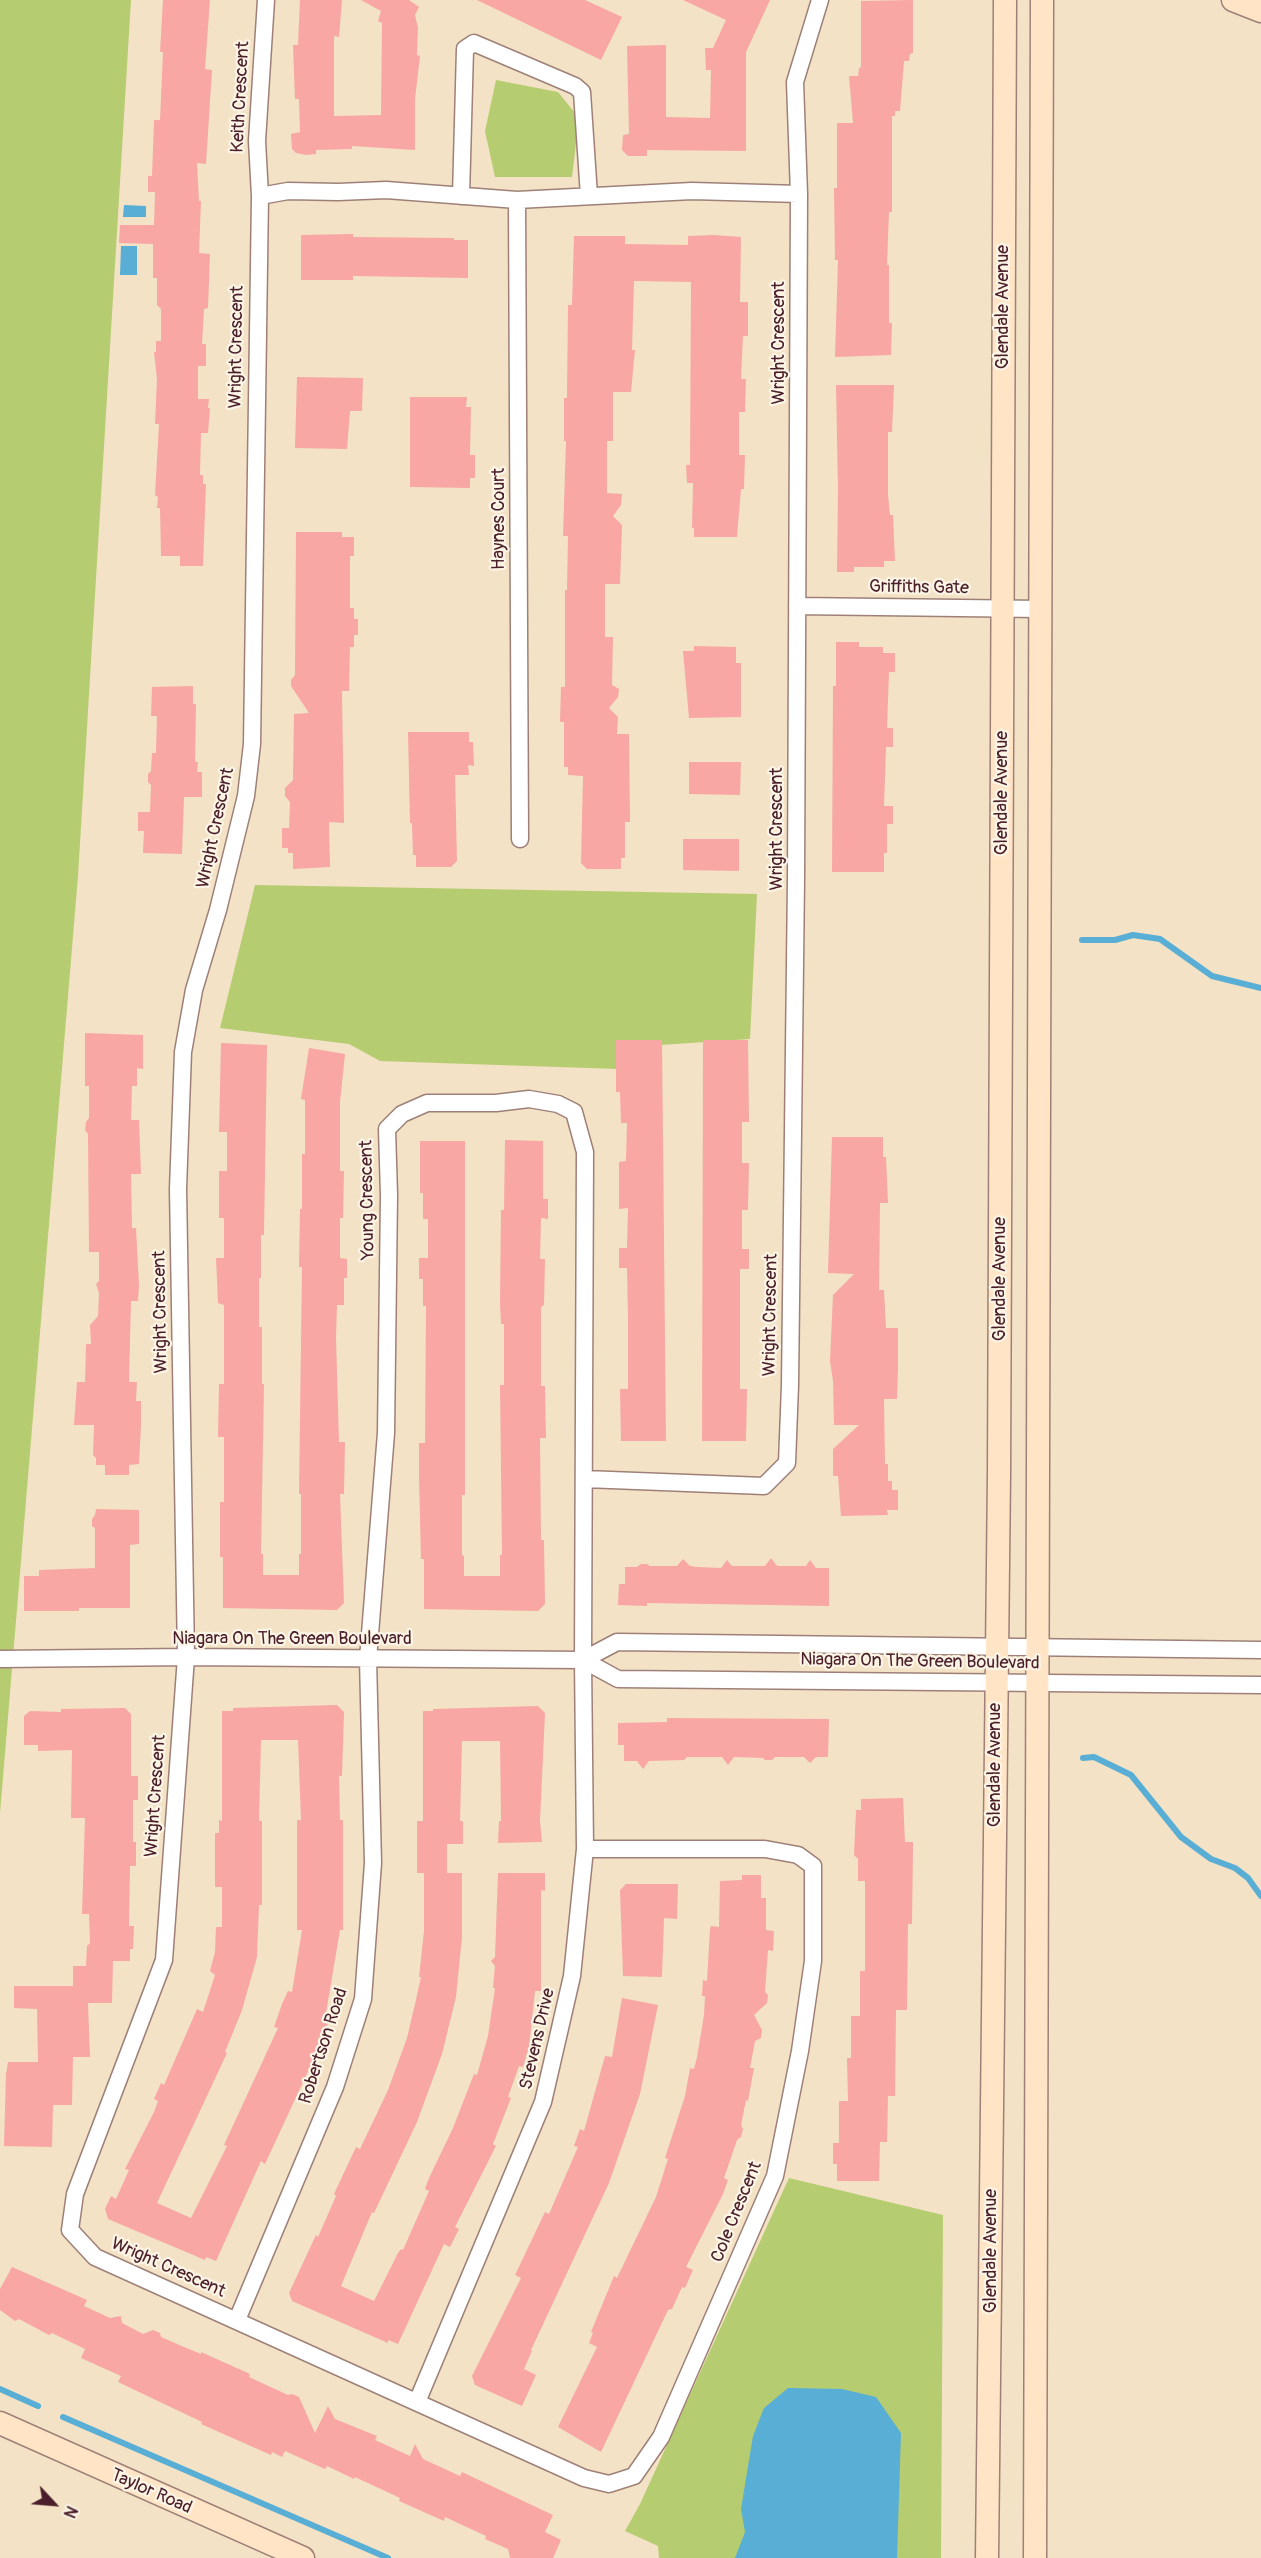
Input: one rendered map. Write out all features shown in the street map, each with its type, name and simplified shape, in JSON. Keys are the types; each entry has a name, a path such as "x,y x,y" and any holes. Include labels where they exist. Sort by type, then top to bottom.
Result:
{"main road":[{"name":"Glendale Avenue","path":"987,2558 996,1682 1005,0"},
{"path":"1035,2558 1042,0"},
{"path":"1233,0 1261,11"},
{"name":"Taylor Road","path":"0,2423 303,2558"}],"street":[{"name":"Keith Crescent","path":"260,196 257,141 266,0"},
{"path":"260,196 288,191 386,190 517,200 692,191 799,194 795,82 820,0"},
{"path":"461,196 465,49 474,43 575,86 582,92 589,196"},
{"name":"Wright Crescent","path":"585,1479 764,1486 787,1463 796,879 799,194"},
{"name":"Wright Crescent","path":"260,196 252,744 246,796 218,910 194,990 183,1052 178,1189 186,1657 164,1960 75,2194 70,2230 95,2257 417,2402"},
{"name":"Haynes Court","path":"517,200 520,838"},
{"name":"Griffiths Gate","path":"797,606 1041,609"},
{"name":"Young Crescent","path":"368,1659 386,1433 389,1196 387,1129 402,1113 427,1103 496,1103 530,1099 558,1104 574,1112 585,1152 583,1660"},
{"name":"Niagara On The Green Boulevard","path":"0,1659 186,1657 583,1660 617,1642 1261,1650"},
{"name":"Robertson Road","path":"237,2319 335,2087 363,1999 373,1863 368,1659"},
{"name":"Niagara On The Green Boulevard","path":"583,1660 618,1679 1261,1685"},
{"name":"Stevens Drive","path":"417,2402 543,2102 573,1976 585,1849 583,1660"},
{"name":"Cole Crescent","path":"417,2402 584,2478 609,2484 634,2476 661,2437 776,2176 800,2050 813,1961 813,1866 798,1855 765,1849 585,1849"}],"green space":[{"path":"0,0 131,0 78,876 0,1813"},
{"path":"496,80 558,92 579,118 572,177 495,177 485,131"},
{"path":"255,885 757,894 750,1039 630,1047 618,1069 380,1061 349,1044 220,1028"},
{"path":"789,2178 943,2215 941,2558 659,2558 658,2546 625,2531 640,2504"}],"water":[{"path":"124,205 146,206 146,217 123,217"},
{"path":"121,246 137,246 137,275 120,275"},
{"path":"788,2388 842,2389 876,2397 901,2433 897,2558 735,2558 745,2532 741,2509 753,2436 764,2408"}],"building":[{"path":"163,0 210,0 205,69 212,70 206,164 197,163 199,201 201,201 199,253 210,254 208,308 204,309 202,344 206,344 206,366 198,366 198,399 209,399 208,408 210,408 208,433 201,433 200,475 203,475 203,484 206,484 203,566 180,566 180,556 161,556 160,508 157,508 158,497 155,495 159,424 155,424 157,379 154,352 156,352 156,341 161,341 161,309 157,305 157,278 153,278 153,244 119,243 120,225 154,225 155,192 148,192 148,176 152,176 154,120 160,120"},
{"path":"300,0 342,0 339,37 334,36 334,116 381,115 382,23 378,21 381,11 361,0 409,0 419,7 415,15 418,28 417,55 420,56 415,99 415,150 352,146 352,149 316,150 316,154 306,155 296,153 292,149 291,134 300,132 299,99 295,99 293,45 298,45"},
{"path":"477,0 585,0 622,17 601,60"},
{"path":"683,0 770,0 746,52 746,151 647,150 647,156 628,156 622,150 623,135 629,134 627,46 666,45 666,117 710,118 711,70 706,70 705,48 713,48 726,20"},
{"path":"913,0 913,53 910,54 909,61 904,61 900,111 895,111 895,116 892,116 892,212 889,212 887,265 889,265 889,323 892,323 891,355 835,357 838,260 835,260 834,188 837,188 837,123 853,123 849,76 858,76 861,67 861,1"},
{"path":"353,234 353,237 468,240 468,278 353,276 353,280 301,280 301,235"},
{"path":"574,236 625,236 625,244 688,245 688,236 741,237 740,302 748,302 748,336 743,336 741,379 746,379 745,412 739,412 739,455 745,455 744,489 741,489 737,537 694,537 694,528 692,528 693,483 687,483 686,465 690,465 691,282 634,281 632,350 635,350 631,392 613,392 613,441 607,441 607,493 622,494 621,505 613,516 622,525 620,584 605,584 605,637 613,637 612,685 619,689 618,697 609,708 618,717 617,734 629,734 630,822 625,822 625,858 621,858 621,869 587,869 581,863 583,776 568,775 568,767 564,767 564,722 560,722 561,687 565,687 565,590 567,590 568,536 563,536 566,441 564,441 564,398 567,398 568,305 572,305"},
{"path":"297,377 363,378 362,411 350,411 347,449 295,448"},
{"path":"836,385 894,385 892,432 888,432 888,495 890,515 893,515 895,561 884,561 884,567 854,567 854,572 837,572"},
{"path":"410,397 467,397 466,407 471,407 470,455 475,455 475,478 470,478 470,488 410,487"},
{"path":"296,532 342,532 342,537 354,537 354,556 350,556 350,608 354,608 354,619 358,619 358,635 354,635 354,647 350,647 349,691 342,691 344,823 329,822 330,867 293,869 293,853 288,853 288,848 282,848 282,828 289,828 290,802 285,796 285,788 293,780 294,714 309,713 291,686 291,680 295,675"},
{"path":"836,642 859,642 859,647 883,647 883,653 895,653 895,672 889,672 887,728 893,728 893,747 886,747 884,806 893,806 893,824 887,824 887,853 884,853 884,872 832,872 833,686 836,686"},
{"path":"694,646 736,647 736,663 741,663 741,717 689,718 683,651 694,651"},
{"path":"193,686 193,704 196,704 195,762 198,762 197,772 202,772 202,797 184,797 182,854 143,853 144,831 138,831 138,812 150,812 151,785 148,782 148,774 151,771 152,753 156,753 157,716 151,716 152,687"},
{"path":"408,732 469,732 469,742 473,742 474,766 468,765 469,775 455,775 457,861 451,867 416,867 416,855 413,855 412,823 410,823"},
{"path":"689,762 741,762 740,795 689,794"},
{"path":"683,839 739,839 739,871 683,870"},
{"path":"85,1033 143,1035 143,1069 137,1068 137,1086 132,1086 131,1120 139,1120 141,1174 131,1174 132,1228 136,1228 139,1285 138,1301 131,1301 129,1382 137,1382 136,1401 141,1401 141,1425 139,1464 129,1465 129,1475 105,1475 105,1465 96,1465 96,1458 93,1455 94,1425 74,1425 77,1382 85,1382 86,1344 91,1344 90,1325 98,1316 99,1293 96,1284 99,1281 99,1252 89,1252 88,1134 85,1130 89,1118 89,1086 85,1086"},
{"path":"616,1040 662,1040 666,1441 621,1441 620,1389 628,1389 628,1317 627,1268 619,1268 619,1248 627,1248 628,1208 619,1209 619,1162 626,1161 627,1123 621,1123 620,1092 616,1092"},
{"path":"703,1040 748,1040 749,1122 742,1122 742,1163 749,1163 748,1210 742,1210 742,1249 749,1249 749,1269 740,1269 740,1389 747,1389 746,1441 702,1441"},
{"path":"221,1043 267,1045 264,1235 261,1235 261,1278 259,1278 259,1327 262,1327 262,1384 264,1384 261,1554 263,1554 263,1575 299,1575 299,1554 301,1554 301,1494 299,1494 302,1267 299,1267 302,1154 305,1154 305,1100 301,1099 309,1048 345,1054 340,1102 340,1171 344,1171 343,1218 340,1218 340,1258 347,1259 347,1278 344,1278 344,1305 337,1305 336,1338 339,1442 345,1442 344,1494 340,1494 344,1603 337,1610 223,1608 220,1502 224,1502 224,1437 218,1437 219,1384 224,1384 224,1305 218,1303 216,1258 224,1258 224,1218 219,1218 219,1171 227,1171 227,1132 219,1132"},
{"path":"832,1137 883,1137 883,1157 886,1157 888,1203 880,1203 879,1290 884,1290 886,1328 898,1328 897,1399 884,1399 885,1464 888,1464 888,1481 892,1481 892,1490 898,1490 898,1510 887,1510 888,1515 841,1516 838,1476 833,1476 833,1449 859,1425 834,1425 830,1361 833,1295 854,1274 828,1273"},
{"path":"505,1140 543,1141 543,1199 548,1199 548,1219 541,1218 540,1259 545,1259 544,1305 541,1307 541,1386 545,1386 546,1438 540,1438 541,1540 544,1540 545,1604 538,1611 424,1609 419,1443 425,1443 426,1306 423,1306 423,1279 419,1279 419,1258 428,1258 428,1219 423,1219 423,1193 420,1193 420,1141 465,1141 465,1495 462,1495 462,1555 464,1556 464,1576 500,1576 500,1555 502,1555 500,1385 504,1385 504,1324 501,1324 500,1302 501,1210 504,1210"},
{"path":"96,1509 139,1510 139,1544 130,1545 130,1608 24,1611 24,1576 39,1576 39,1570 95,1568 95,1528 92,1526 92,1519"},
{"path":"771,1558 777,1566 806,1566 810,1560 816,1568 829,1568 829,1606 647,1603 647,1606 618,1605 619,1584 625,1584 625,1567 637,1567 641,1564 677,1566 683,1559 690,1566 697,1567 721,1568 727,1560 732,1566 765,1566"},
{"path":"337,1705 344,1712 342,1776 339,1776 340,1820 343,1820 343,1930 340,1930 326,2013 330,2015 323,2039 265,2164 261,2161 216,2261 206,2257 205,2260 108,2219 105,2209 111,2196 116,2199 129,2170 125,2169 154,2112 158,2101 154,2099 161,2083 164,2085 197,2009 203,2012 215,1975 210,1971 215,1952 216,1927 222,1927 222,1887 215,1887 215,1833 219,1833 219,1820 222,1821 222,1711 233,1711 233,1708","holes":["261,1740 298,1740 301,1820 297,1820 297,1930 302,1930 292,1992 288,1991 282,2004 274,2027 278,2028 224,2145 227,2146 191,2218 157,2203 227,2053 225,2052 242,2010 257,1957 259,1905 262,1905 262,1821 259,1821"]},
{"path":"538,1706 545,1713 540,1821 542,1842 498,1843 499,1821 501,1821 500,1741 462,1741 460,1821 463,1821 463,1844 447,1844 447,1873 462,1873 462,1937 456,1997 442,2054 417,2122 374,2213 372,2212 341,2286 374,2301 398,2253 401,2249 403,2250 429,2191 425,2189 429,2178 453,2128 474,2074 477,2075 488,2036 495,1988 493,1988 495,1966 491,1961 495,1957 498,1873 545,1873 545,1891 541,1890 541,1991 535,1991 529,2047 523,2067 519,2066 508,2097 511,2098 493,2144 496,2146 455,2227 459,2229 450,2247 444,2244 398,2344 388,2340 388,2343 292,2301 289,2293 316,2235 318,2237 336,2196 334,2194 356,2147 360,2149 388,2090 407,2038 415,2004 421,1977 419,1977 424,1931 424,1873 417,1873 417,1821 423,1821 423,1711"},
{"path":"125,1708 131,1714 131,1776 138,1776 138,1800 133,1800 133,1842 136,1842 136,1866 130,1866 129,1926 134,1926 130,1961 113,1961 112,2003 88,2003 90,2057 73,2057 72,2105 53,2105 52,2147 4,2146 8,2062 38,2062 37,2009 14,2008 14,1986 73,1986 73,1966 86,1966 87,1946 90,1943 89,1914 82,1914 85,1818 71,1818 72,1750 38,1751 38,1745 24,1745 24,1716 30,1711 61,1712 61,1709"},
{"path":"667,1718 829,1719 828,1757 816,1757 810,1763 804,1757 775,1757 772,1760 765,1760 734,1757 728,1765 722,1757 687,1757 684,1760 649,1761 643,1769 637,1761 624,1761 624,1745 618,1745 618,1723 667,1722"},
{"path":"903,1798 905,1842 913,1842 912,1924 908,1924 907,2010 896,2010 895,2096 888,2096 887,2142 880,2142 879,2181 837,2181 837,2164 833,2164 833,2143 839,2143 839,2101 848,2101 847,2058 851,2058 851,2016 860,2016 860,1971 865,1971 865,1881 858,1881 858,1859 854,1855 856,1810 861,1810 861,1799"},
{"path":"742,1875 761,1875 761,1898 766,1898 766,1930 774,1931 773,1951 768,1950 765,1992 768,1995 767,2003 754,2015 762,2030 761,2038 755,2041 750,2068 754,2068 741,2125 743,2129 724,2178 728,2180 723,2194 686,2267 693,2270 672,2309 668,2310 601,2452 558,2427 597,2347 589,2343 593,2333 591,2332 614,2276 617,2278 656,2197 668,2159 665,2158 685,2096 690,2068 694,2069 697,2057 704,2015 703,1980 707,1981 710,1929 711,1926 719,1927 720,1881 742,1880"},
{"path":"626,1884 678,1884 677,1919 664,1918 662,1977 623,1976 620,1890"},
{"path":"622,1998 658,2005 640,2094 609,2183 531,2350 524,2369 536,2375 522,2406 475,2385 472,2376 521,2278 515,2275 545,2212 549,2214 578,2147 574,2146 580,2129 584,2131 605,2056 612,2057"},
{"path":"12,2267 87,2300 84,2306 110,2318 121,2316 122,2323 143,2334 153,2330 160,2333 161,2337 250,2374 249,2377 288,2395 299,2397 315,2433 328,2406 335,2419 377,2436 375,2440 410,2456 415,2444 423,2459 460,2476 462,2472 553,2515 545,2532 561,2540 553,2558 510,2558 508,2549 445,2517 444,2521 399,2501 400,2498 355,2477 354,2479 327,2466 325,2469 285,2451 282,2457 272,2452 271,2455 201,2424 202,2422 118,2382 121,2376 81,2358 85,2349 52,2333 49,2335 19,2319 15,2321 0,2310 0,2289"}],"waterway":[{"path":"1082,940 1115,940 1133,935 1160,939 1212,976 1261,988"},
{"path":"1083,1758 1094,1757 1131,1775 1181,1837 1211,1859 1235,1868 1248,1878 1261,1896"},
{"path":"0,2389 38,2406"},
{"path":"63,2417 388,2558"}]}
